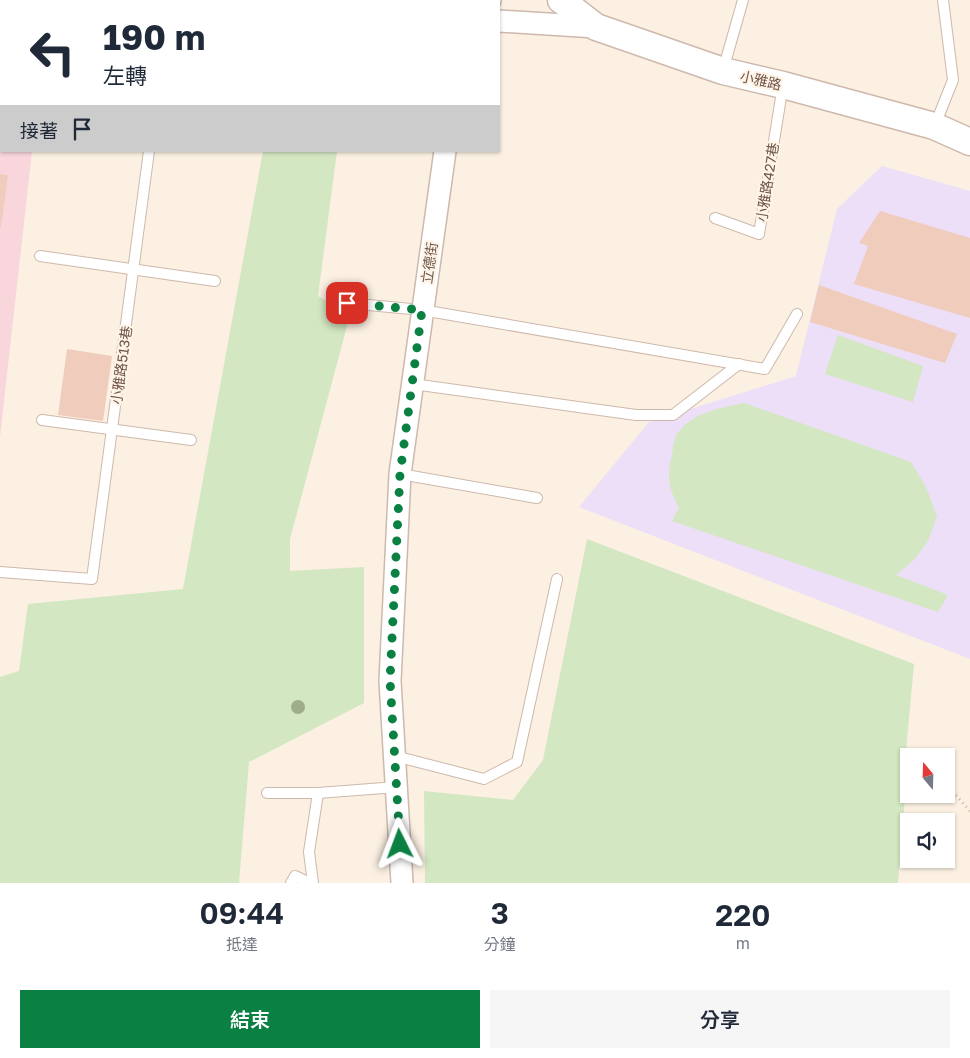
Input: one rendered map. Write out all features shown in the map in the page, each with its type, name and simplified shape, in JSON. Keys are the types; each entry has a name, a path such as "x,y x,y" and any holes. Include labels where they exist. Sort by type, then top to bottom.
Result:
{"street":[{"name":"小雅路","path":"561,0 596,27 722,71 783,85 934,126 970,142"},
{"path":"500,22 596,27"},
{"name":"立德街","path":"402,883 390,680 400,474 442,152"}],"lane":[{"path":"722,71 743,0"},
{"path":"934,126 953,80 943,0"},
{"name":"小雅路427巷","path":"715,218 759,234 783,85"},
{"name":"小雅路513巷","path":"0,572 92,579 149,152"},
{"path":"40,256 215,281"},
{"path":"347,303 422,310 765,369 797,314"},
{"path":"413,384 636,415 673,415 739,364"},
{"path":"42,420 191,440"},
{"path":"400,474 536,498"},
{"path":"395,756 484,778 517,762 557,579"},
{"path":"267,794 318,793 397,787"},
{"path":"291,883 295,876 312,883 309,852 318,793"}],"path":[{"path":"955,794 970,811"}],"shaded area":[{"path":"0,152 32,152 0,437"},
{"path":"882,166 970,191 970,659 579,507 649,422 796,376 837,209"}],"green space":[{"path":"263,152 337,152 318,296 350,315 290,539 290,571 364,567 364,703 249,762 239,883 0,883 0,677 19,671 28,604 183,589"},
{"path":"838,335 923,366 913,402 825,374"},
{"path":"744,403 911,462 926,487 937,516 928,541 914,560 896,575 948,595 938,612 672,521 679,507 671,490 669,478 676,436 689,421 698,416 716,409"},
{"path":"587,539 914,664 906,748 900,748 900,803 904,803 904,813 900,813 898,883 425,883 424,791 513,800 543,760"}],"building":[{"path":"0,174 8,175 1,227 0,227"},
{"path":"880,211 970,238 970,318 854,284 868,246 859,243"},
{"path":"819,285 957,334 945,363 810,322"},
{"path":"67,349 112,356 103,421 58,415"}],"route":[{"path":"347,303 422,310 400,474 390,680 400,844"}]}
